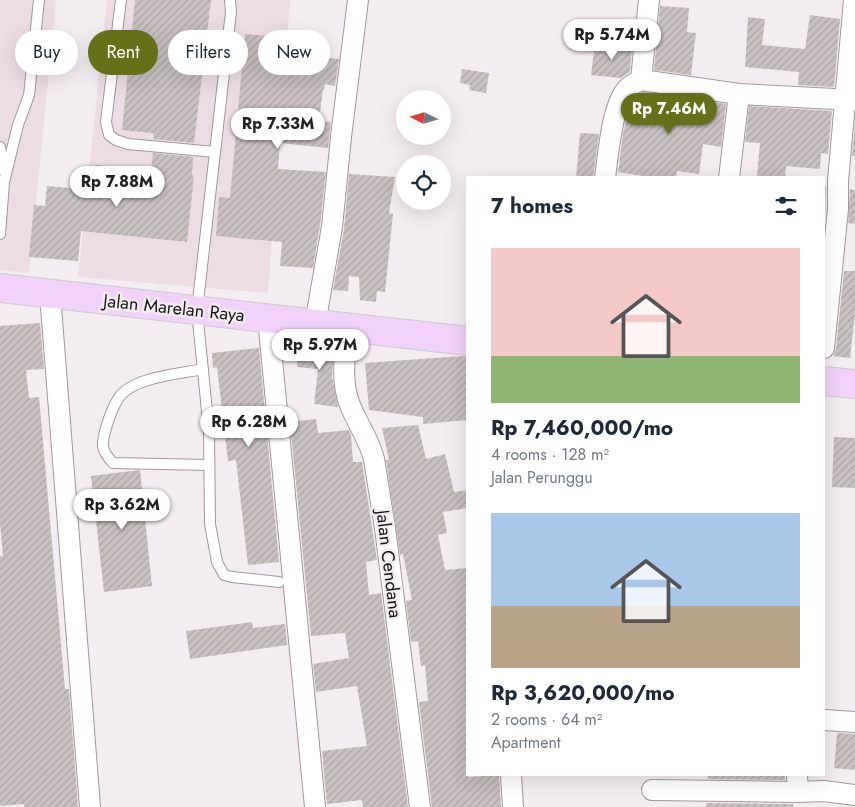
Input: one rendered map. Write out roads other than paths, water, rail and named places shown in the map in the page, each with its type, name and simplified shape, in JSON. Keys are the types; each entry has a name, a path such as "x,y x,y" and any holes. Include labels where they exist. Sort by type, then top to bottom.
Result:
{"main road":[{"name":"Jalan Marelan Raya","path":"0,288 466,341"},
{"path":"825,381 855,384"}],"street":[{"path":"315,324 332,227 358,0"},
{"path":"641,80 649,0"},
{"path":"825,338 850,100 854,0"},
{"path":"605,176 610,138 620,99 628,88 641,80 739,94 850,100"},
{"path":"729,176 739,94"},
{"path":"50,294 90,807"},
{"path":"268,318 315,807"},
{"name":"Jalan Cendana","path":"349,327 343,370 350,405 372,449 374,459 385,528 420,807"},
{"path":"825,720 855,722"},
{"path":"511,776 513,807"},
{"path":"652,790 798,783 824,799 855,795"}],"lane":[{"path":"2,182 18,125 29,95 39,0"},
{"path":"121,0 106,122 109,135 116,140 128,144 215,152"},
{"path":"230,0 231,12 197,310 209,432 210,524 217,562 221,572 227,577 279,582"},
{"path":"0,147 2,182 0,234"},
{"path":"204,369 146,381 129,387 118,399 102,441 104,453 113,463 209,465"}]}
